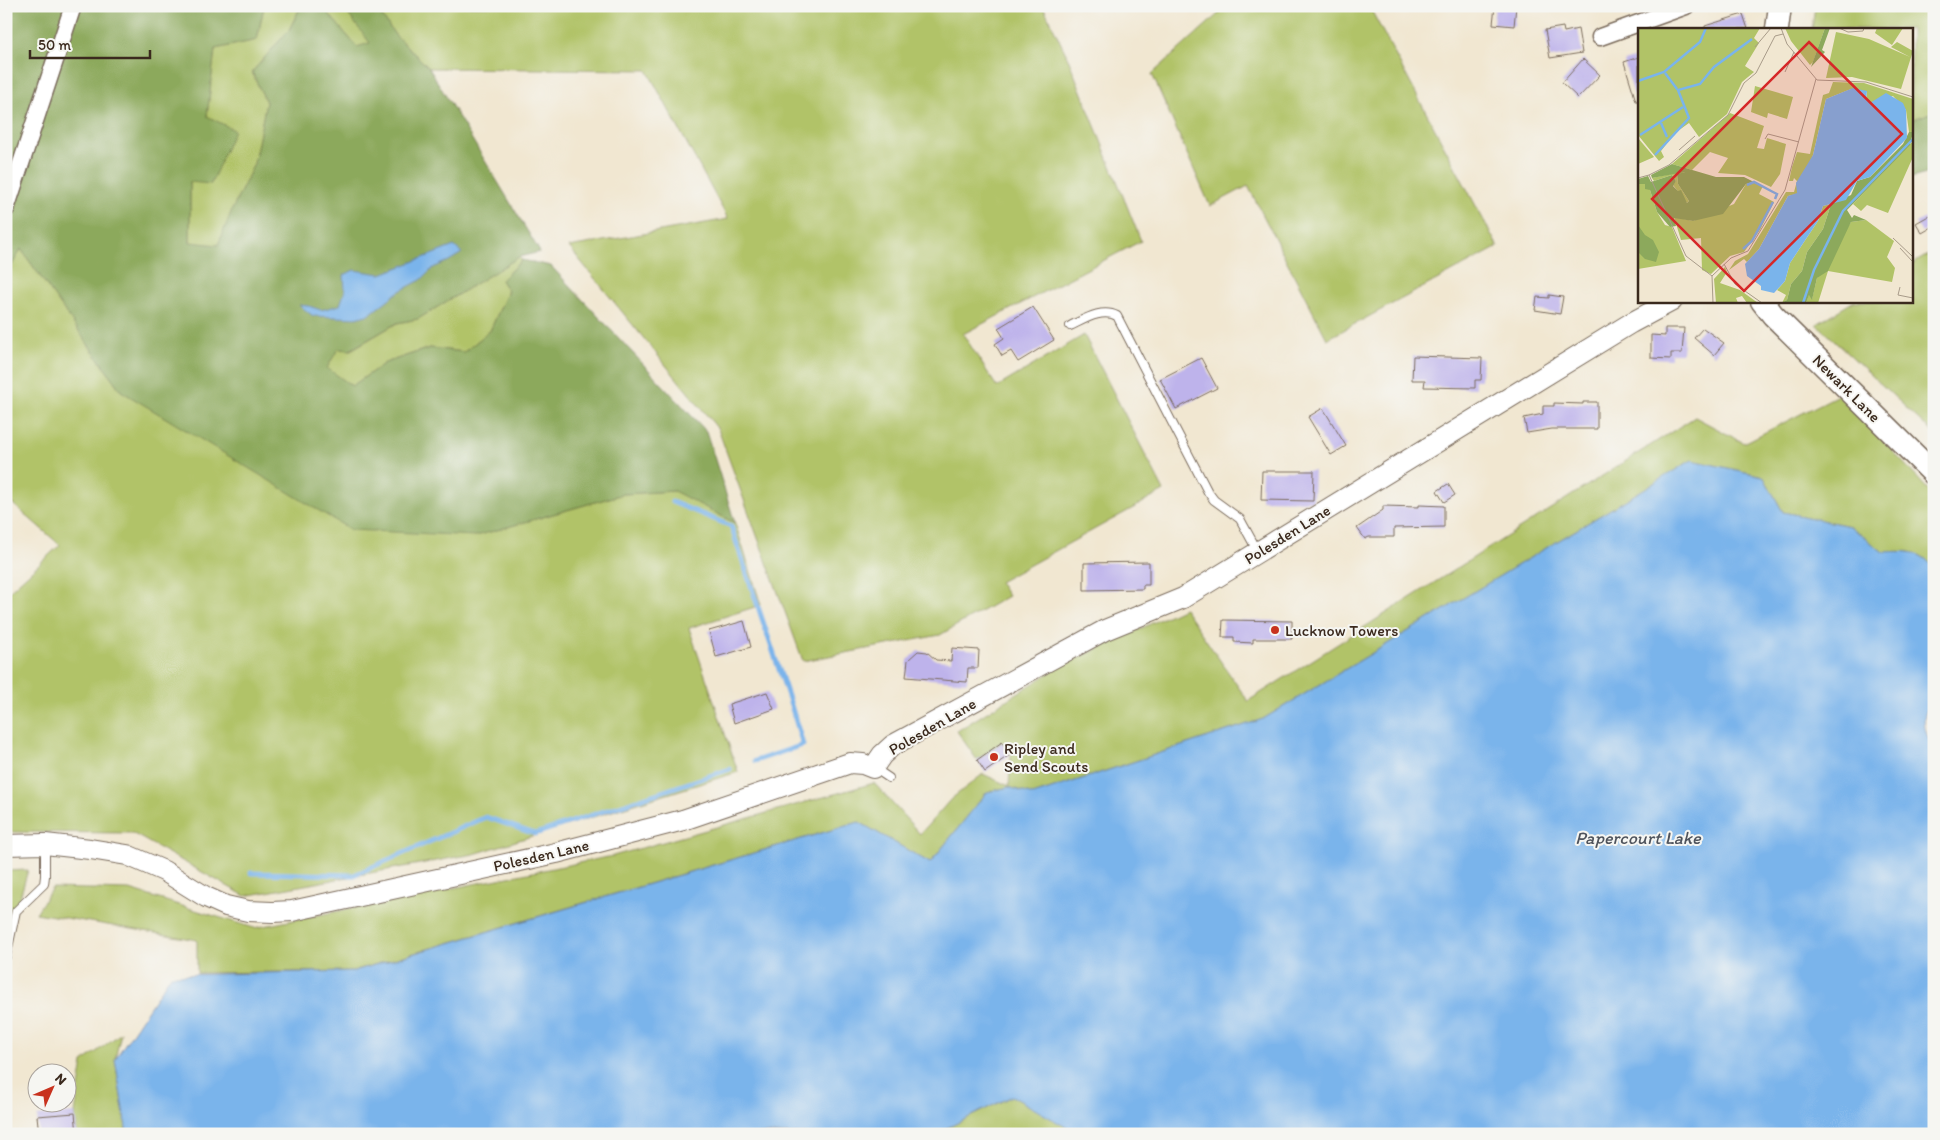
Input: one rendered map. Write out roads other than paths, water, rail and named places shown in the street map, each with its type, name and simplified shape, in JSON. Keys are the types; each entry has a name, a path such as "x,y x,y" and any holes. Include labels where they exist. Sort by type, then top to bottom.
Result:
{"main road":[{"path":"1777,28 1780,6"},
{"name":"Newark Lane","path":"1763,302 1773,315 1934,474"}],"street":[{"path":"6,209 73,6"},
{"path":"1600,37 1686,6"},
{"name":"Polesden Lane","path":"6,845 45,844 127,855 164,871 206,897 226,906 248,911 292,911 556,853 683,820 850,763 863,764 881,773 882,755 893,746 1105,630 1183,598 1631,323 1670,302"}],"lane":[{"path":"1070,326 1102,313 1110,312 1117,316 1208,492 1214,500 1240,519 1258,552"},
{"path":"6,957 16,911 44,884 45,844"}],"water":[{"path":"454,246 462,253 433,268 421,280 398,292 370,314 356,318 313,316 299,305 321,310 340,305 345,291 344,275 354,270 381,274"},
{"name":"Papercourt Lake","path":"1692,460 1763,476 1783,512 1850,526 1883,552 1911,552 1923,557 1934,568 1934,700 1929,706 1924,719 1926,731 1934,751 1934,1134 1078,1134 1012,1096 935,1134 127,1134 115,1059 171,975 354,971 859,822 930,863 987,792 1009,787 1033,795 1263,719"}],"waterway":[{"path":"672,502 731,526 791,705 803,745 755,761"},
{"path":"251,873 354,875 486,817 535,834 730,769"}],"place":[{"name":"Lucknow Towers","path":"1275,630"},
{"name":"Ripley and Send Scouts","path":"994,757"}]}
